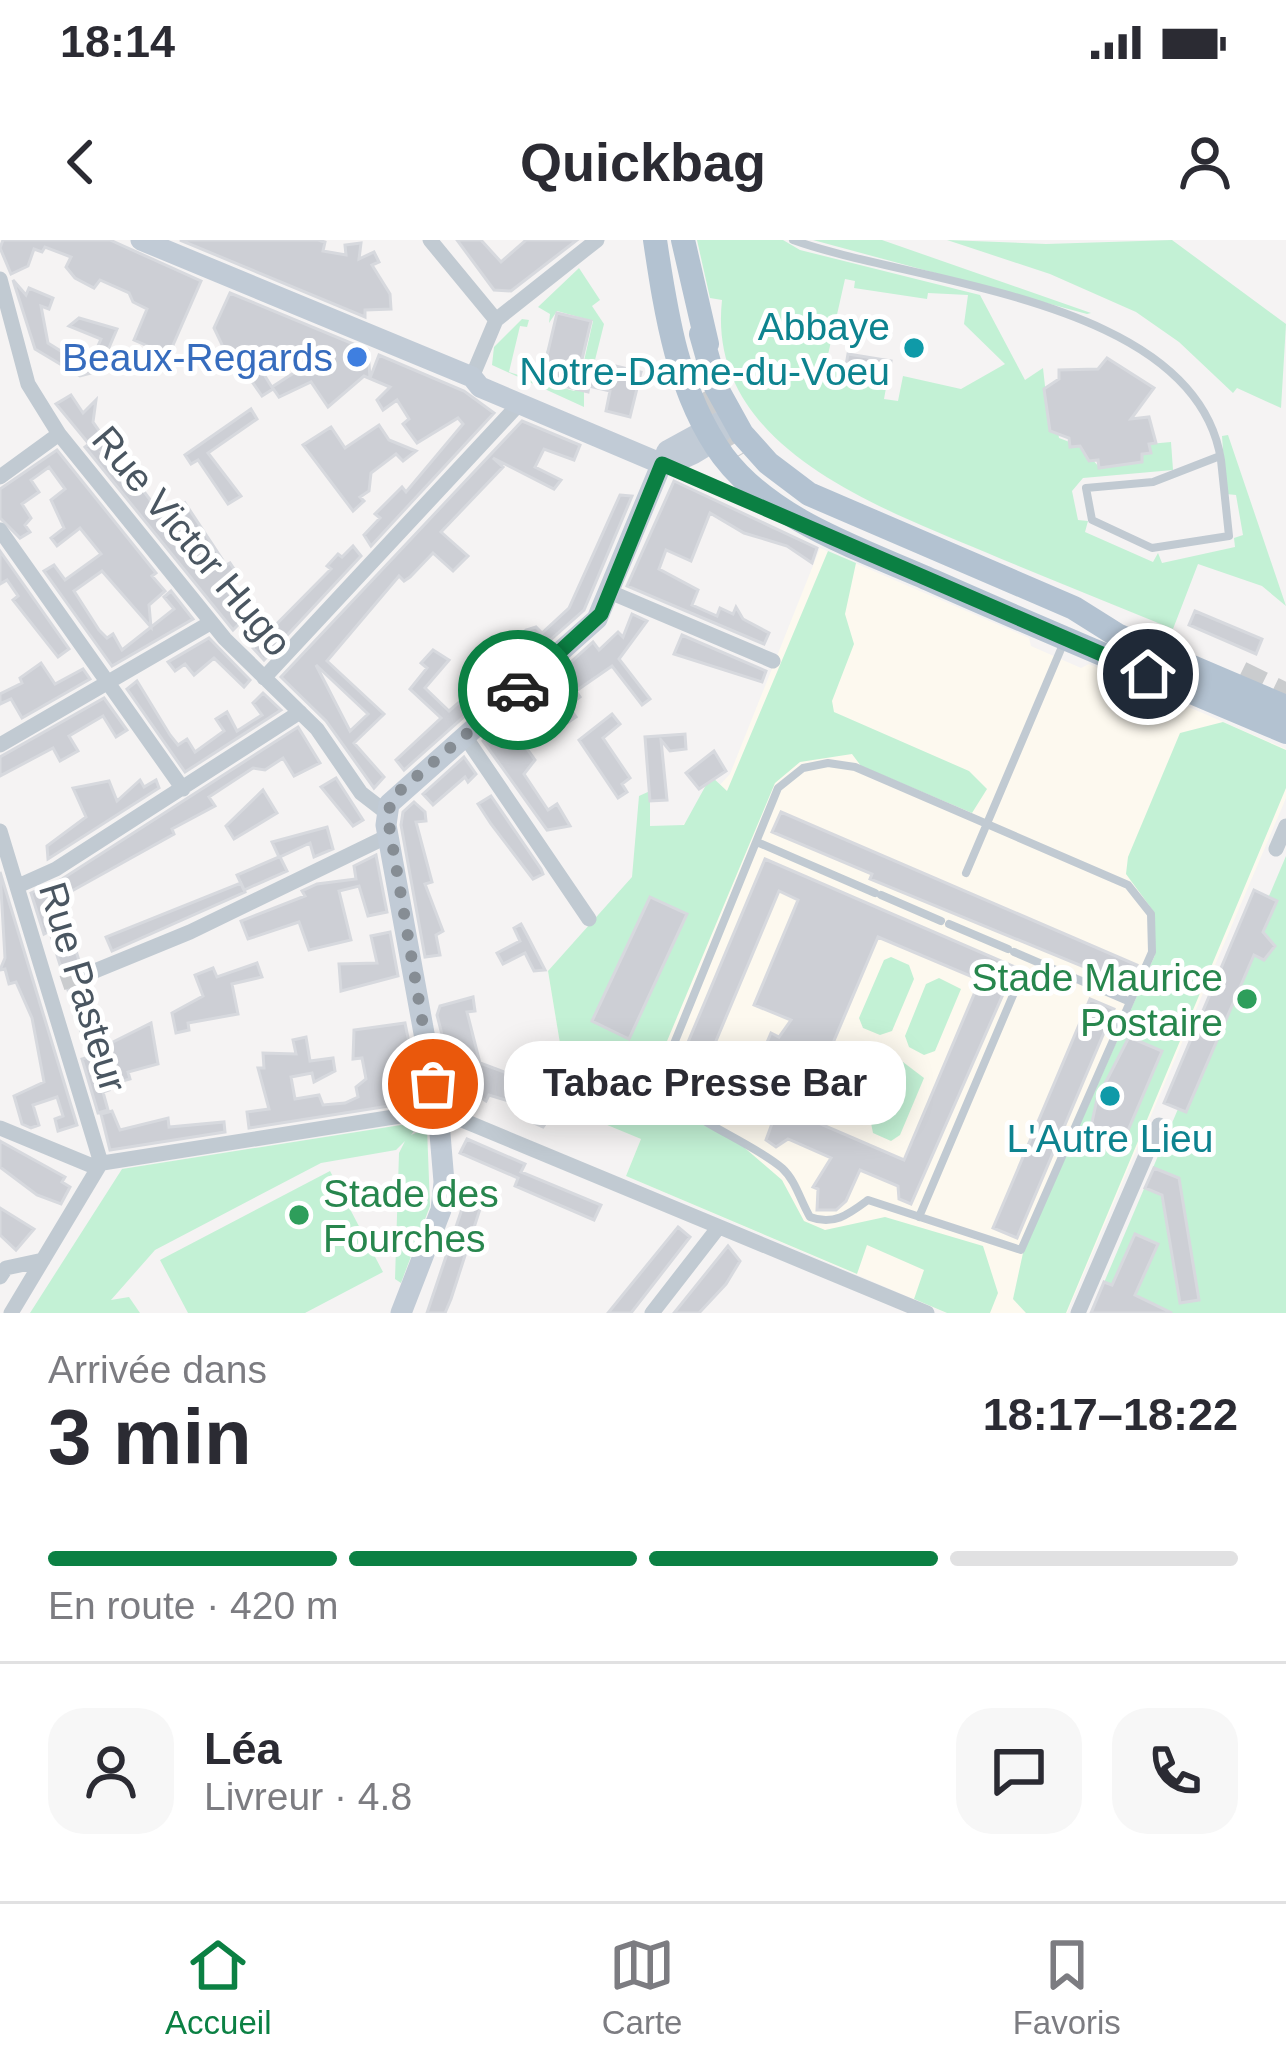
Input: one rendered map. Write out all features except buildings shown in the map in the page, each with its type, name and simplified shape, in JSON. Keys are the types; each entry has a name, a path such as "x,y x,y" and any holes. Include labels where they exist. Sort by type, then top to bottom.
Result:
{"main road":[{"path":"141,240 472,377 485,376 665,457"},
{"path":"683,240 701,334 734,408 768,463 794,484 829,505 1241,673"},
{"path":"658,243 704,392"},
{"path":"670,284 682,373 710,434 757,490 801,520 1025,622 1286,732"},
{"path":"472,377 480,387 665,457"},
{"path":"401,1313 441,1210 438,1110 387,813 397,793 586,631 610,592 665,457 710,434 734,408"},
{"path":"741,454 788,497 899,551 998,610"},
{"path":"1074,608 1117,635 1286,706"}],"street":[{"path":"430,240 496,320"},
{"path":"472,377 496,320 597,240"},
{"name":"Rue Victor Hugo","path":"0,279 28,384 59,434 210,623 300,712 361,794 387,813"},
{"path":"264,678 520,403"},
{"path":"0,477 59,434"},
{"path":"0,530 183,789"},
{"path":"610,592 773,661"},
{"path":"0,745 210,623"},
{"path":"18,886 183,789 300,712"},
{"path":"464,735 589,920"},
{"path":"1276,849 1286,826"},
{"name":"Rue Pasteur","path":"0,831 56,986 101,1163"},
{"path":"85,975 190,932 388,836"},
{"path":"0,1128 90,1165 438,1110 927,1313"},
{"path":"1078,1313 1159,1125"},
{"path":"11,1313 101,1163"},
{"path":"652,1313 718,1228"},
{"path":"0,1277 6,1268 43,1260"}],"lane":[{"path":"793,240 988,292 1118,335 1160,364 1196,401 1220,456 1229,536 1152,548 1092,520 1086,488 1151,483 1220,456"},
{"path":"665,457 801,520"},
{"path":"1025,622 1059,628 1286,721"},
{"path":"967,873 1065,639"},
{"path":"828,763 855,767 1128,885 1141,898 1155,934 1024,1247 868,1200 846,1217 824,1222 810,1217 784,1170 741,1138 670,1101 658,1083 757,842 778,788 803,768 828,763"},
{"path":"757,842 1129,1001"},
{"path":"919,1217 1022,974"}],"shaded area":[{"path":"820,548 1029,638 1031,646 1081,668 1089,664 1286,749 1286,798 1067,1313 946,1313 626,1176 641,1139 571,1110 548,971 730,774"}],"green space":[{"path":"697,240 783,240 800,250 980,295 1025,380 1043,368 1050,431 1058,431 1059,438 1080,446 1100,468 1142,462 1142,454 1150,453 1149,444 1171,442 1173,470 1083,478 1072,491 1078,520 1088,521 1085,532 1153,562 1158,553 1162,563 1235,547 1234,538 1243,535 1236,495 1226,494 1222,436 1228,435 1286,606 1262,586 1198,564 1173,629 941,534 848,490 769,431 741,394 724,351 722,300 710,298","holes":["845,279 855,281 854,288 927,299 928,293 968,295 964,324 1005,364 961,389 903,376 898,401 884,399 888,377 825,368"]},
{"path":"813,240 882,240 1091,313 1087,314"},
{"path":"947,240 1046,244 1172,240 1286,324 1281,408 1237,388 1233,393 1179,342 1136,312 1050,274"},
{"path":"579,268 600,300 592,306 604,324 594,364 584,361 593,321 557,311 549,323 550,314 538,307"},
{"path":"522,319 529,320 527,327 520,326 509,372 537,381 548,347 540,381 574,391 584,385 584,407 492,365 494,347"},
{"path":"828,551 856,563 845,614 854,644 832,701 834,712 969,771 987,789 972,813 861,766 852,754 800,762 775,783 652,1077 652,1099 739,1143 782,1180 804,1221 825,1230 885,1217 983,1246 998,1293 990,1313 947,1313 914,1299 924,1270 867,1245 857,1274 626,1176 641,1139 571,1110 548,971 632,877 639,796 650,791 650,826 684,825 711,776 727,791"},
{"path":"1223,722 1286,750 1286,788 1066,1313 1026,1313 1013,1299 1023,1253 1155,955 1154,912 1126,874 1128,857 1180,733"},
{"name":"Stade Maurice Postaire","path":"1286,856 1286,1313 1091,1313 1178,1109 1165,1102 1253,892 1269,896"},
{"path":"891,957 909,965 914,979 892,1031 880,1035 863,1028 859,1018 884,960"},
{"path":"939,978 961,989 935,1051 924,1055 909,1047 905,1036 926,984"},
{"path":"857,1042 874,1049 879,1062 858,1113 842,1120 826,1113 824,1104 848,1046"},
{"path":"903,1062 924,1078 900,1135 891,1141 873,1133 870,1118 891,1067"},
{"path":"420,1122 411,1135 427,1128 430,1206 401,1283 395,1279 399,1153 405,1141 396,1150 321,1163 155,1250 111,1300 129,1297 140,1313 30,1313 122,1169"},
{"name":"Stade des Fourches","path":"330,1171 383,1272 305,1313 188,1313 160,1260"}],"tunnel":[{"path":"704,392 741,455"},
{"path":"1241,673 1286,695"},
{"path":"62,983 85,975"}],"way so far":[{"path":"433,1084 387,813 397,793 518,690"}],"place":[{"name":"Abbaye Notre-Dame-du-Voeu","path":"914,348"},
{"name":"Beaux-Regards","path":"357,357"},
{"name":"Stade Maurice Postaire","path":"1247,999"},
{"name":"Tabac Presse Bar","path":"433,1084"},
{"name":"L'Autre Lieu","path":"1110,1096"},
{"name":"Stade des Fourches","path":"299,1215"}],"route":[{"path":"518,690 601,614 662,464 801,520 1148,674"}]}
